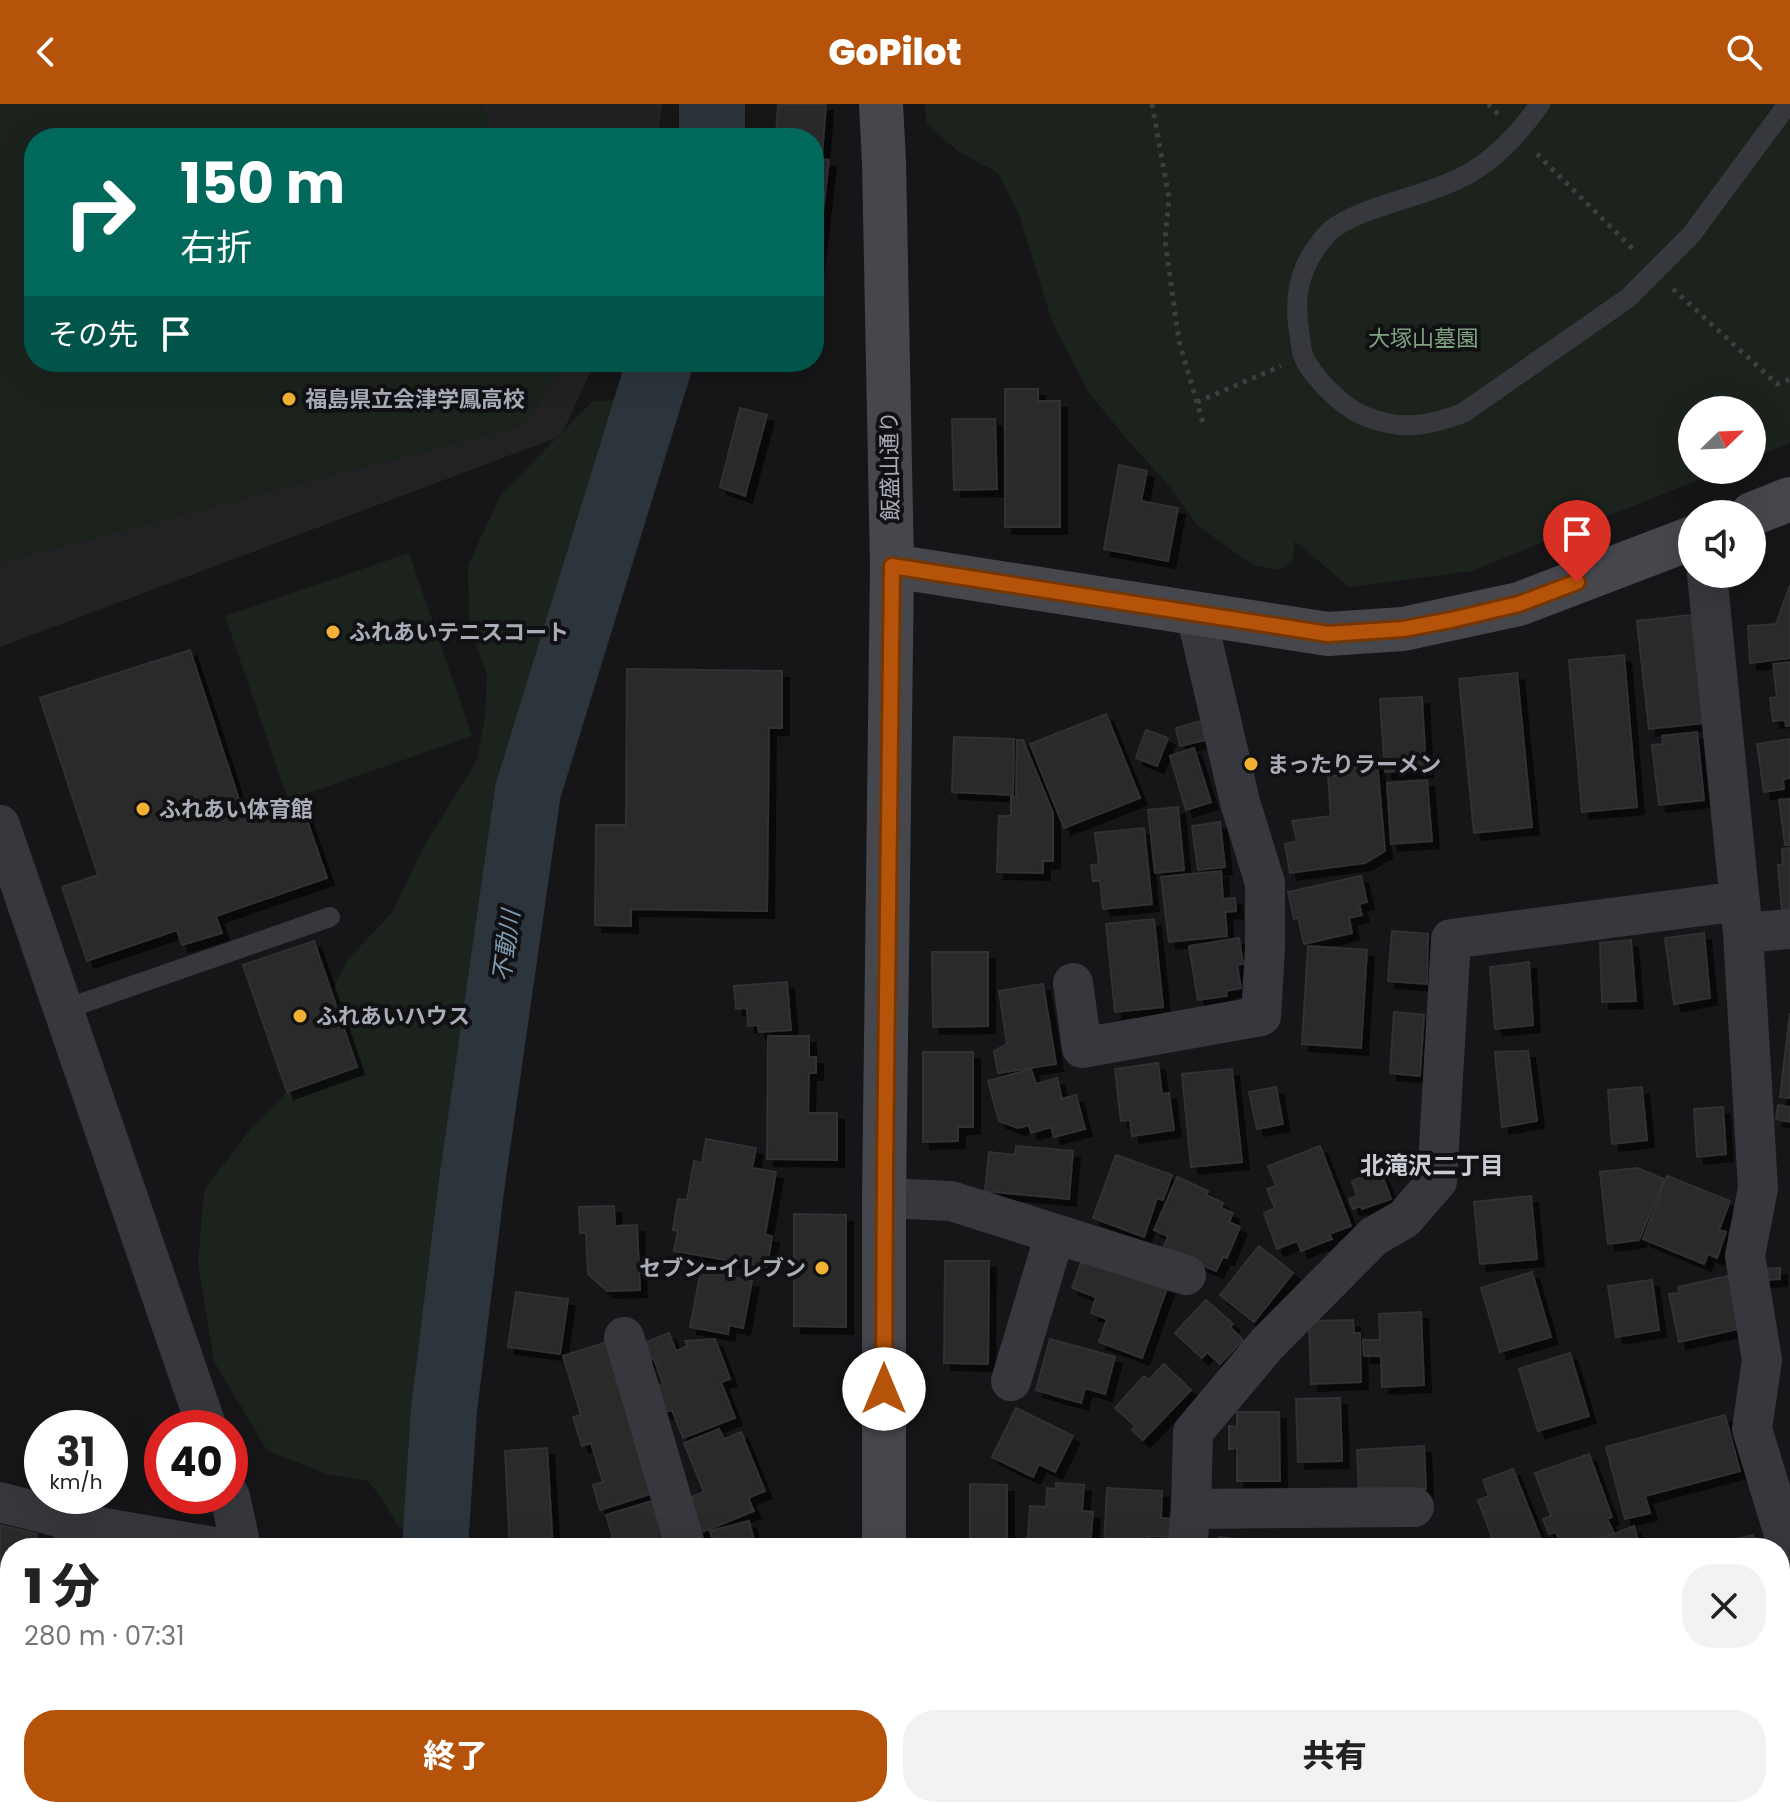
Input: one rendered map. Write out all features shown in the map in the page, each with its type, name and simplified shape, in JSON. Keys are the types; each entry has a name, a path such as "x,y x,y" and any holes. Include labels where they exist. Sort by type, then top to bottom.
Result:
{"street":[{"name":"飯盛山通り","path":"881,104 892,566 884,1198 884,1538"},
{"path":"1766,508 1790,499"},
{"path":"892,566 1328,634 1403,629 1519,604 1678,543"},
{"path":"1708,588 1741,917 1758,1188 1745,1256 1776,1358 1752,1429 1785,1538"},
{"path":"1073,983 1082,1048 1261,1016 1265,883 1240,802 1196,614"},
{"path":"0,825 201,1410"},
{"path":"1188,1538 1193,1432 1267,1344 1374,1236 1404,1219 1437,1181 1451,939 1741,917 1790,929"},
{"path":"884,1198 951,1201 1186,1275"},
{"path":"1011,1381 1055,1234"},
{"path":"624,1337 683,1538"},
{"path":"0,1502 89,1537"},
{"path":"1191,1509 1414,1507"},
{"path":"234,1514 239,1538"}],"lane":[{"path":"1540,104 1526,124 1493,158 1460,178 1332,228 1311,254 1299,279 1297,320 1303,356 1322,384 1351,410 1381,423 1409,427 1439,422 1463,413 1628,298 1691,235 1788,104"},
{"path":"63,1010 330,917"}],"path":[{"path":"1152,104 1169,198 1165,240 1179,341 1204,427"},
{"path":"1197,402 1303,356"}],"shaded area":[{"name":"福島県立会津学鳳高校","path":"0,104 662,104 659,128 24,128 24,372 590,372 561,436 0,647"}],"green space":[{"name":"福島県立会津学鳳高校","path":"0,104 483,104 491,128 24,128 24,372 558,372 526,425 0,563"},
{"name":"大塚山墓園","path":"924,104 1790,104 1790,443 1766,452 1766,396 1678,396 1678,484 1688,484 1472,571 1349,587 1295,541 1292,560 1280,570 1253,565 1198,526 1166,482 1089,393 1052,322 1020,217 998,173 959,152 927,124"},
{"path":"619,400 627,407 628,427 525,759 489,977 474,1107 448,1255 424,1515 411,1527 398,1527 384,1501 368,1481 330,1475 267,1451 248,1419 248,1410 243,1410 214,1361 198,1263 204,1190 252,1127 286,1093 358,1067 332,990 348,959 392,913 423,848 477,760 485,716 487,675 469,624 468,565 502,493 593,401"},
{"path":"409,553 472,736 288,800 225,616"}],"building":[{"path":"778,104 826,104 824,130 777,128"},
{"path":"824,160 829,160 824,203"},
{"path":"1005,389 1038,389 1038,401 1060,401 1060,527 1005,527"},
{"path":"740,408 767,415 745,496 720,487"},
{"path":"952,419 995,419 997,489 954,490"},
{"path":"1119,465 1147,471 1141,501 1178,508 1168,561 1104,549"},
{"path":"1790,585 1790,658 1750,663 1748,626 1776,624"},
{"path":"1691,615 1703,723 1649,729 1637,621"},
{"path":"190,650 247,824 302,806 327,878 216,916 222,933 182,945 177,930 87,961 62,887 98,875 40,698"},
{"path":"1624,655 1637,807 1582,812 1569,660"},
{"path":"1790,662 1790,726 1786,726 1785,720 1773,721 1770,698 1777,697 1773,664"},
{"path":"627,669 782,671 782,728 769,728 767,911 631,909 631,926 595,925 596,825 626,825"},
{"path":"1517,673 1532,827 1474,833 1459,679"},
{"path":"1422,697 1426,770 1385,772 1380,699"},
{"path":"1106,714 1140,798 1064,828 1030,744"},
{"path":"1201,721 1205,740 1180,746 1176,728"},
{"path":"1146,730 1168,738 1157,766 1136,758"},
{"path":"1697,732 1704,800 1659,805 1652,745 1663,744 1662,736"},
{"path":"954,737 1014,739 1013,795 952,792"},
{"path":"1790,739 1790,778 1783,779 1784,789 1764,792 1757,744"},
{"path":"1017,740 1023,740 1053,813 1053,861 1043,861 1043,873 997,872 999,816 1011,816 1011,796 1016,797"},
{"path":"1194,748 1211,802 1186,810 1170,756"},
{"path":"1377,761 1385,851 1365,863 1290,873 1285,844 1297,841 1292,821 1331,816 1328,776 1348,775 1348,763"},
{"path":"1427,780 1432,841 1391,844 1387,783"},
{"path":"1790,799 1790,845 1785,845 1779,800"},
{"path":"1178,807 1184,870 1155,873 1148,810"},
{"path":"1220,822 1225,867 1198,870 1192,826"},
{"path":"1144,828 1152,904 1103,909 1100,881 1093,881 1091,865 1099,864 1095,833"},
{"path":"1790,848 1790,911 1782,912 1778,865 1783,865 1782,849"},
{"path":"1221,871 1223,899 1235,898 1236,911 1225,912 1227,936 1169,942 1161,877"},
{"path":"1361,876 1367,902 1359,904 1362,915 1349,918 1352,933 1304,944 1288,892"},
{"path":"1154,919 1163,1007 1115,1012 1106,924"},
{"path":"1392,931 1428,934 1427,984 1388,981"},
{"path":"1704,933 1710,998 1674,1004 1665,938"},
{"path":"1239,938 1243,964 1237,965 1241,988 1226,991 1227,996 1198,1000 1189,946"},
{"path":"1631,940 1636,1001 1602,1002 1600,943"},
{"name":"ふれあいハウス","path":"314,941 357,1067 287,1092 243,965"},
{"path":"1308,946 1367,950 1361,1048 1302,1044"},
{"path":"932,952 988,952 988,1026 933,1027"},
{"path":"1529,962 1533,1025 1495,1029 1490,967"},
{"path":"787,982 791,1030 759,1032 758,1025 748,1026 747,1008 736,1009 734,986"},
{"path":"1043,984 1056,1064 998,1073 994,1051 1007,1044 999,991"},
{"path":"1394,1012 1424,1015 1420,1076 1390,1073"},
{"path":"1790,1013 1790,1098 1780,1097"},
{"path":"768,1036 809,1036 809,1057 816,1057 816,1073 809,1073 808,1113 837,1113 837,1160 767,1159"},
{"path":"1528,1051 1537,1121 1502,1127 1495,1052"},
{"path":"923,1052 973,1052 973,1127 958,1127 958,1141 923,1142"},
{"path":"1158,1063 1162,1094 1169,1093 1174,1130 1132,1136 1130,1120 1121,1121 1115,1069"},
{"path":"1031,1069 1036,1084 1057,1078 1062,1099 1076,1095 1085,1129 1054,1137 1051,1127 1031,1133 1029,1125 1018,1128 999,1121 988,1081"},
{"path":"1232,1069 1242,1162 1191,1167 1182,1074"},
{"path":"1276,1087 1283,1124 1257,1129 1249,1092"},
{"path":"1642,1087 1647,1140 1612,1144 1608,1090"},
{"path":"1778,1105 1790,1107 1790,1122 1776,1119"},
{"path":"1723,1107 1726,1154 1697,1157 1694,1109"},
{"path":"706,1139 756,1148 752,1168 776,1172 765,1235 772,1236 767,1267 674,1251 678,1231 673,1230 678,1199 687,1200 694,1161 702,1163"},
{"path":"1016,1146 1073,1151 1069,1199 985,1191 989,1152 1015,1155"},
{"path":"1320,1146 1351,1226 1329,1234 1332,1239 1301,1251 1297,1241 1277,1249 1264,1213 1275,1208 1267,1189 1276,1186 1268,1166"},
{"path":"1116,1155 1172,1175 1163,1200 1157,1198 1144,1237 1093,1218"},
{"path":"1637,1168 1664,1179 1639,1240 1608,1244 1600,1172"},
{"path":"1380,1170 1391,1199 1353,1209 1349,1199 1357,1196 1352,1181"},
{"path":"1667,1176 1730,1201 1719,1230 1726,1232 1717,1258 1708,1254 1704,1264 1643,1239"},
{"path":"1177,1177 1208,1191 1206,1195 1223,1203 1221,1208 1233,1213 1229,1222 1240,1227 1227,1258 1223,1257 1216,1271 1163,1249 1168,1236 1154,1230"},
{"path":"1531,1196 1537,1259 1480,1264 1474,1202"},
{"path":"614,1206 615,1226 637,1225 640,1290 607,1291 588,1274 586,1233 580,1233 579,1207"},
{"path":"794,1214 846,1215 846,1327 794,1326"},
{"path":"1259,1246 1293,1273 1254,1322 1220,1295"},
{"path":"1083,1257 1167,1288 1142,1358 1099,1342 1107,1319 1091,1313 1096,1297 1072,1288"},
{"path":"945,1261 989,1261 988,1364 944,1363"},
{"path":"1780,1268 1780,1279 1764,1280 1763,1269"},
{"path":"701,1271 752,1281 743,1328 729,1325 728,1334 690,1327"},
{"path":"1532,1272 1551,1337 1500,1352 1481,1288"},
{"path":"1728,1276 1738,1329 1679,1342 1669,1294 1679,1293 1678,1287"},
{"path":"1652,1280 1659,1330 1616,1337 1608,1286"},
{"path":"516,1292 568,1299 560,1354 508,1347"},
{"path":"1206,1300 1233,1324 1230,1327 1243,1340 1220,1364 1207,1352 1202,1358 1175,1333"},
{"path":"1421,1312 1424,1385 1382,1387 1381,1356 1364,1356 1363,1340 1380,1340 1379,1314"},
{"path":"1353,1320 1354,1333 1360,1333 1361,1382 1311,1384 1309,1321"},
{"path":"669,1333 676,1351 688,1346 685,1341 715,1339 730,1379 721,1382 735,1418 683,1438 672,1410 664,1412 655,1387 663,1384 654,1359 647,1361 641,1344"},
{"path":"1050,1339 1115,1357 1105,1394 1085,1388 1081,1403 1036,1390"},
{"path":"607,1342 653,1493 600,1510 593,1485 603,1482 591,1443 582,1446 573,1417 581,1415 563,1356"},
{"path":"1570,1353 1589,1416 1538,1431 1519,1369"},
{"path":"1164,1364 1191,1390 1143,1440 1132,1430 1135,1426 1115,1408 1144,1376 1149,1380"},
{"path":"1340,1398 1342,1461 1298,1462 1296,1399"},
{"path":"1016,1408 1073,1436 1055,1472 1039,1464 1033,1477 992,1457"},
{"path":"1237,1412 1279,1412 1280,1481 1237,1481 1237,1448 1229,1449 1229,1426 1237,1427"},
{"path":"1725,1415 1740,1471 1645,1496 1650,1513 1625,1519 1606,1447"},
{"path":"719,1429 724,1439 741,1432 765,1491 748,1498 754,1511 695,1535 681,1501 704,1492 684,1443"},
{"path":"1424,1446 1426,1489 1359,1492 1357,1450"},
{"path":"547,1448 552,1538 509,1538 505,1451"},
{"path":"1589,1454 1612,1517 1607,1519 1614,1533 1599,1538 1558,1538 1556,1532 1549,1534 1543,1519 1551,1516 1535,1473"},
{"path":"1513,1469 1540,1538 1492,1538 1478,1500 1489,1496 1483,1480"},
{"path":"1056,1483 1084,1485 1082,1511 1093,1512 1091,1538 1028,1538 1030,1506 1046,1507 1047,1488 1056,1489"},
{"path":"970,1484 1007,1485 1007,1538 970,1538"},
{"path":"1107,1488 1162,1491 1161,1518 1171,1519 1171,1537 1104,1538"},
{"path":"655,1500 667,1538 613,1538 606,1515"},
{"path":"749,1521 753,1538 712,1538 710,1531"},
{"path":"0,1525 37,1534 36,1538 0,1538"},
{"path":"1634,1526 1637,1538 1603,1538"}],"waterway":[{"name":"不動川","path":"712,104 712,128"},
{"name":"不動川","path":"436,1538 444,1410 472,1182 528,791 657,372"}],"place":[{"name":"福島県立会津学鳳高校","path":"289,399"},
{"name":"ふれあいテニスコート","path":"333,632"},
{"name":"まったりラーメン","path":"1251,764"},
{"name":"ふれあい体育館","path":"143,809"},
{"name":"ふれあいハウス","path":"300,1016"},
{"name":"セブン-イレブン","path":"822,1268"}],"district":[{"name":"北滝沢二丁目","path":"1432,1165"}],"route":[{"path":"884,1389 892,566 1328,634 1403,629 1451,620 1519,604 1577,582"}]}
